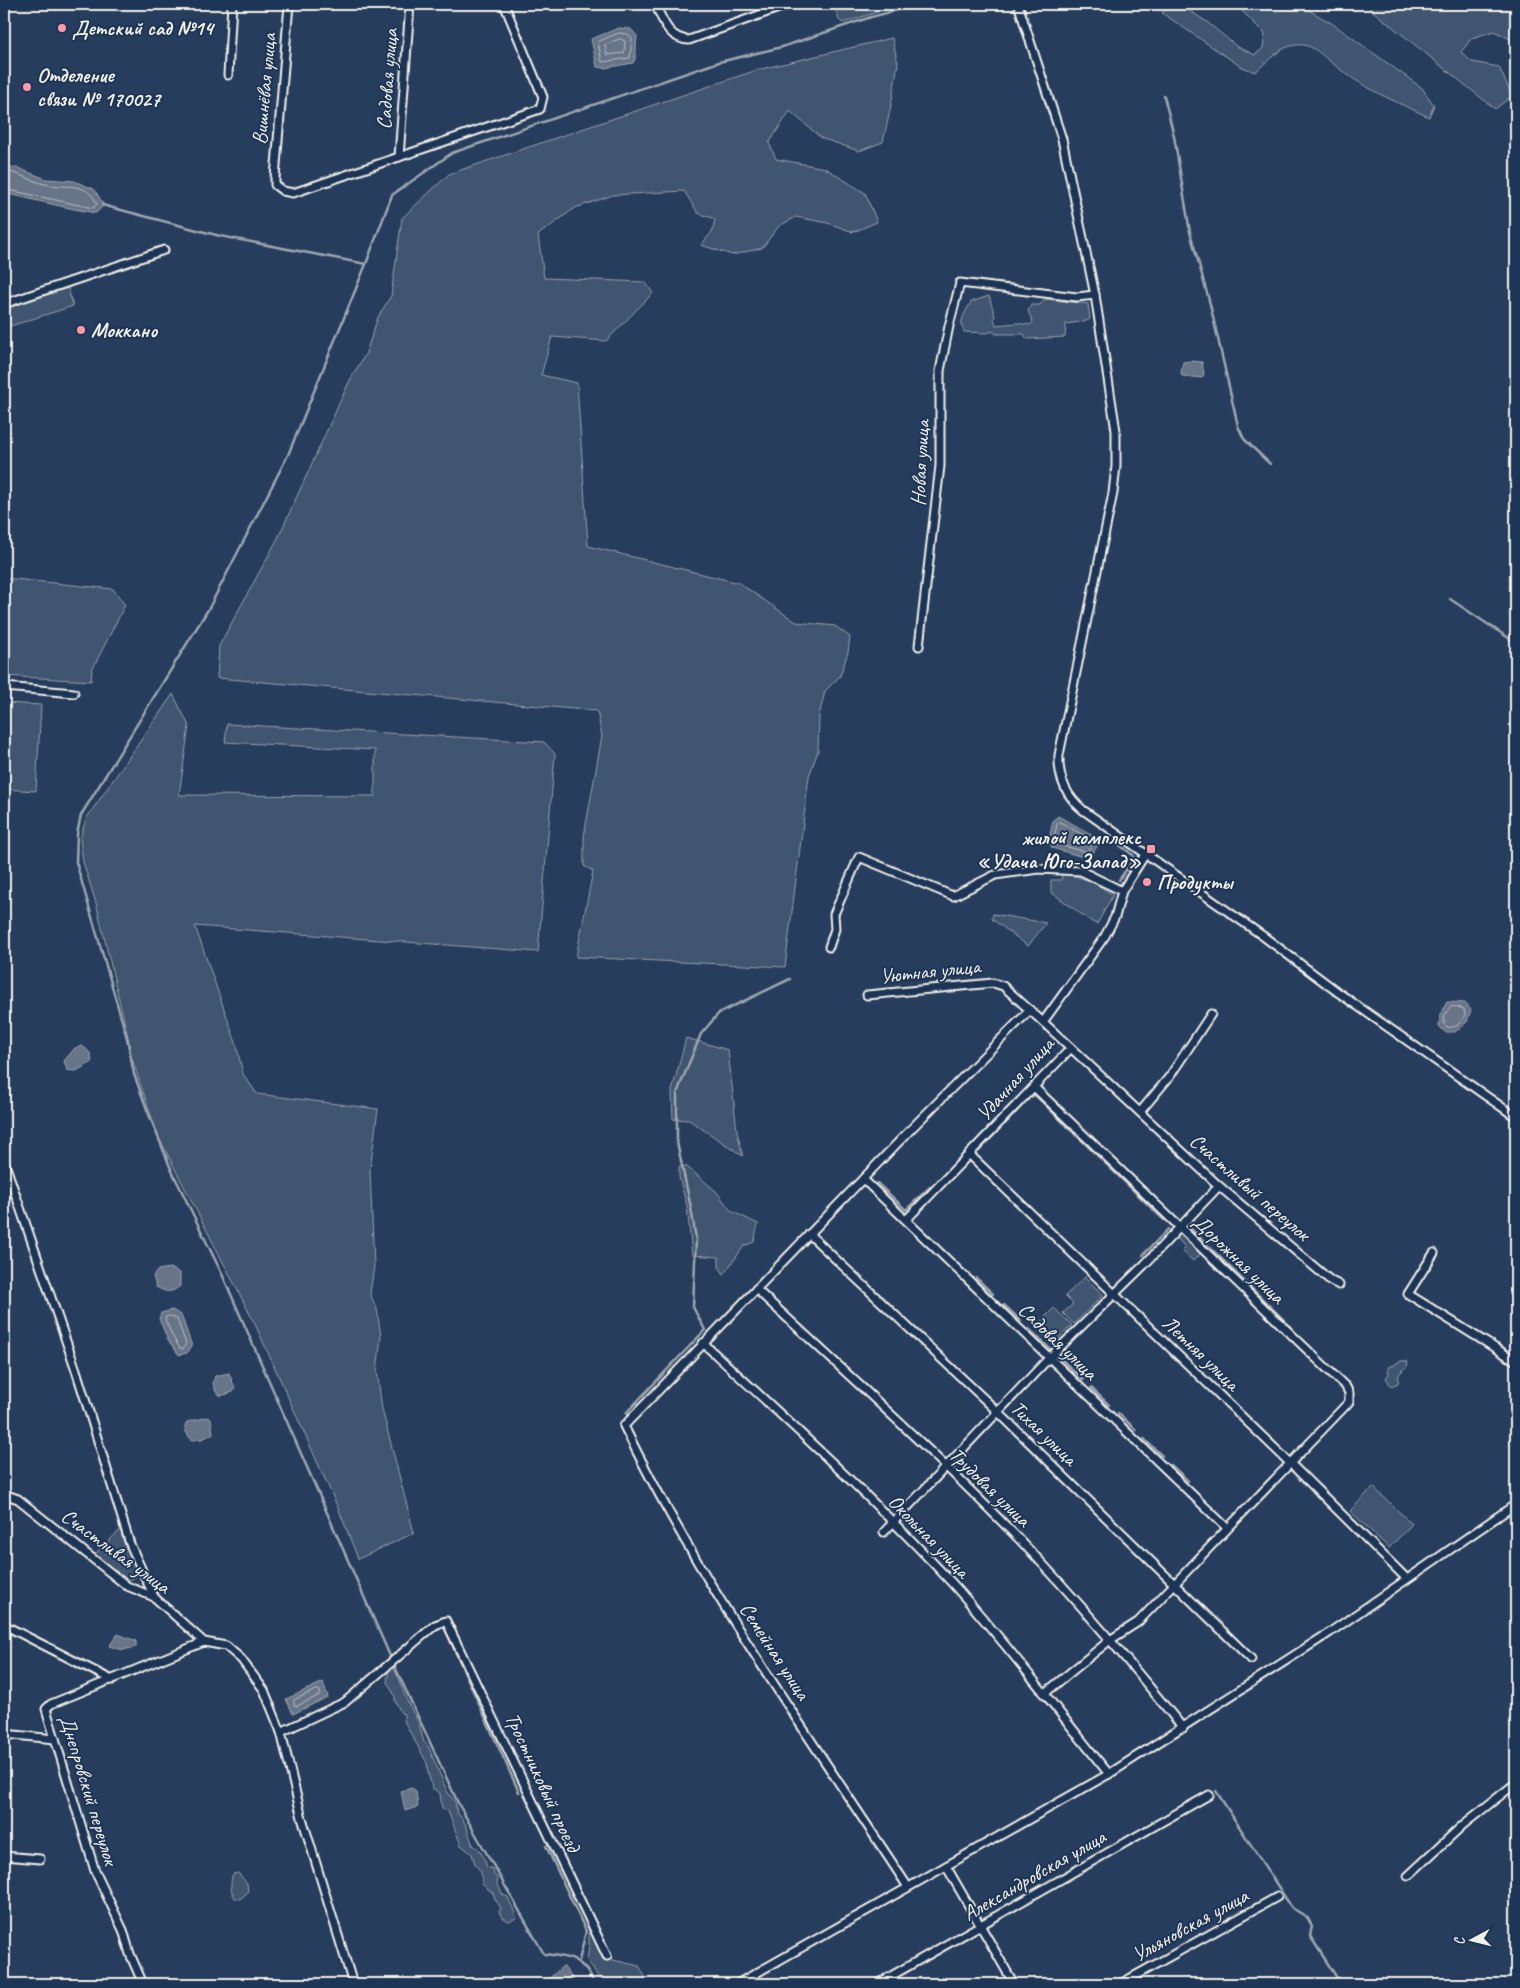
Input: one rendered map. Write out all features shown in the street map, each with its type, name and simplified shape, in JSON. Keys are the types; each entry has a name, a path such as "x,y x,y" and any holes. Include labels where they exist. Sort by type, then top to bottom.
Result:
{"street":[{"path":"228,75 232,4"},
{"name":"Вишнёвая улица","path":"289,4 275,185 283,191 293,193 399,157"},
{"name":"Садовая улица","path":"399,157 410,4"},
{"path":"399,157 540,109 543,97 504,4"},
{"path":"654,4 671,34 679,40 688,40 790,4"},
{"path":"1018,4 1062,140 1095,295 1115,422 1116,466 1113,493 1060,749 1059,768 1067,791 1078,806 1263,936 1338,993 1516,1117"},
{"path":"4,304 164,250"},
{"name":"Новая улица","path":"919,646 940,466 940,371 960,283 1077,297 1095,295"},
{"path":"4,687 74,693"},
{"name":"Удачная улица","path":"907,1220 1071,1048 1043,1022 1105,936 1115,917 1122,891 1146,853"},
{"path":"829,948 835,929 834,914 859,856 953,896 995,875 1039,869 1081,871 1122,891"},
{"name":"Уютная улица","path":"867,995 993,983 1004,986 1043,1022"},
{"path":"703,1344 1030,1010"},
{"path":"1140,1112 1170,1076 1211,1014"},
{"name":"Счастливый переулок","path":"1071,1048 1219,1186 1331,1281 1339,1285"},
{"name":"Дорожная улица","path":"1034,1087 1346,1387 1349,1393 1349,1402 1138,1622 1110,1640 1044,1694"},
{"name":"Летняя улица","path":"969,1154 1290,1463 1406,1578"},
{"path":"4,1161 76,1370 130,1544 154,1597"},
{"name":"Садовая улица","path":"863,1179 1228,1528"},
{"path":"884,1532 1050,1357 1115,1294 1219,1186"},
{"name":"Тихая улица","path":"809,1234 998,1412 1251,1659"},
{"path":"1434,1253 1408,1294 1516,1361"},
{"name":"Трудовая улица","path":"756,1289 945,1467 1019,1540 1110,1640 1182,1728"},
{"name":"Семейная улица","path":"703,1344 624,1426 643,1465 694,1557 908,1887"},
{"name":"Окольная улица","path":"703,1344 784,1417 892,1522 951,1583 1109,1774"},
{"name":"Счастливая улица","path":"4,1494 18,1500 128,1586 154,1597 204,1642"},
{"path":"737,1984 1109,1774 1329,1633 1406,1578 1516,1504"},
{"name":"Тростниковый проезд","path":"282,1732 345,1702 435,1626 441,1622 448,1623 546,1832 607,1956"},
{"path":"4,1625 112,1680"},
{"path":"204,1642 226,1646 241,1659 264,1690 282,1732 302,1818 353,1984"},
{"name":"Днепровский переулок","path":"143,1984 130,1954 123,1930 94,1872 46,1709 51,1704 204,1642"},
{"path":"4,1734 55,1739"},
{"path":"1408,1876 1464,1824 1516,1783"},
{"name":"Александровская улица","path":"877,1984 1209,1794"},
{"path":"4,1856 40,1859"},
{"path":"946,1866 1014,1984"},
{"name":"Ульяновская улица","path":"1120,1984 1277,1897"}],"shaded area":[{"path":"834,4 889,5 886,9 843,23 839,20"},
{"path":"1235,4 1298,4 1333,24 1422,88 1434,105 1429,117 1355,80 1311,47 1302,45 1290,46 1274,56 1255,72 1240,66 1162,13 1170,6 1187,9 1207,22 1236,46 1255,55 1263,48 1265,34"},
{"path":"1364,4 1507,4 1516,6 1516,42 1494,31 1472,38 1461,52 1472,62 1499,67 1512,96 1495,109"},
{"path":"892,38 898,63 883,142 859,151 821,138 790,111 769,143 776,159 825,168 865,193 877,222 853,232 828,223 796,217 779,226 762,248 732,255 701,245 712,232 715,219 698,213 684,191 613,195 575,208 538,235 544,278 645,282 653,293 606,341 552,337 541,375 577,383 588,546 739,583 796,622 835,626 850,637 848,652 840,676 825,691 819,716 818,751 809,776 785,967 576,957 593,871 584,866 584,836 602,736 597,711 217,678 219,646 278,538 349,382 366,353 378,317 391,296 402,218 449,174 757,70"},
{"path":"68,288 73,306 4,328 4,309"},
{"path":"989,296 996,325 1017,323 1030,325 1033,322 1028,311 1031,305 1040,305 1045,299 1088,304 1090,319 1066,324 1065,337 1027,339 1024,334 996,334 992,331 988,333 964,332 962,320 971,302"},
{"path":"4,578 113,589 125,605 92,670 91,681 4,676"},
{"path":"173,694 189,726 179,795 375,796 375,750 225,742 227,724 544,742 555,754 538,952 195,926 236,1043 243,1074 257,1094 378,1109 370,1170 374,1266 370,1294 377,1309 381,1337 377,1371 382,1409 414,1533 358,1559 339,1510 255,1324 158,1136 131,1056 96,903 83,862 80,839 86,819"},
{"path":"4,703 41,705 36,791 4,789"},
{"path":"1062,874 1076,876 1089,881 1113,895 1097,924 1051,892 1051,880 1061,880"},
{"path":"993,914 1046,923 1028,946 992,919"},
{"path":"686,1038 728,1050 737,1131 743,1156 689,1120 673,1119 672,1091"},
{"path":"686,1166 716,1191 731,1211 758,1224 754,1242 744,1246 724,1274 719,1267 719,1257 692,1255 687,1206 679,1177 679,1167"},
{"path":"1183,1234 1201,1253 1193,1261 1182,1251 1185,1247 1175,1236"},
{"path":"1085,1277 1103,1295 1074,1324 1063,1313 1073,1304 1065,1296"},
{"path":"1054,1308 1072,1325 1053,1344 1035,1327"},
{"path":"1400,1361 1407,1361 1408,1365 1399,1374 1398,1383 1391,1386 1386,1378 1389,1374 1388,1367"},
{"path":"1373,1487 1412,1524 1389,1548 1350,1511"},
{"path":"120,1530 126,1548 136,1564 136,1577 127,1581 96,1558 95,1554"},
{"path":"389,1669 395,1670 408,1703 418,1721 424,1742 428,1746 447,1791 455,1802 457,1813 465,1824 473,1845 480,1851 487,1867 493,1869 494,1875 498,1878 497,1883 503,1895 508,1897 517,1918 509,1921 502,1917 499,1912 501,1908 493,1893 482,1884 481,1872 475,1864 472,1854 461,1845 448,1811 442,1808 440,1793 432,1788 427,1763 404,1721 404,1714 401,1713 395,1701 395,1696 387,1682"},
{"path":"238,1873 247,1883 248,1892 240,1899 235,1898 231,1886 233,1874"},
{"path":"570,1882 605,1958 639,1966 649,1984 603,1984 587,1960 589,1928"}],"water":[{"path":"619,28 631,29 637,36 633,63 605,68 597,67 591,39"},
{"path":"4,166 18,168 46,179 74,181 94,189 104,205 96,213 4,193"},
{"path":"1183,362 1202,362 1204,374 1202,378 1182,376"},
{"path":"1058,816 1097,837 1098,845 1091,856 1086,858 1052,848 1049,840 1053,820"},
{"path":"1447,1002 1465,1003 1471,1010 1467,1022 1455,1032 1445,1032 1439,1026 1440,1014"},
{"path":"82,1046 90,1053 91,1063 76,1071 67,1070 64,1061 75,1048"},
{"path":"170,1268 180,1273 180,1286 168,1291 156,1287 153,1276 158,1270"},
{"path":"172,1310 181,1315 192,1346 187,1353 179,1355 168,1340 159,1319 161,1313"},
{"path":"229,1373 235,1388 233,1392 221,1396 216,1392 213,1383 215,1376"},
{"path":"208,1417 211,1419 213,1434 202,1439 192,1440 186,1431 185,1426 187,1422"},
{"path":"118,1634 136,1641 136,1647 123,1650 109,1646"},
{"path":"323,1682 328,1697 293,1714 286,1699"},
{"path":"412,1788 416,1791 418,1807 405,1811 401,1791"},
{"path":"563,1966 577,1984 543,1984"}],"waterway":[{"path":"390,1656 222,1274 171,1169 134,1074 127,1038 76,862 77,834 81,815 209,608 288,455 392,195 452,153 719,62 782,47 871,17 921,4"},
{"path":"1164,96 1174,136 1190,232 1210,304 1238,426 1244,439 1270,464"},
{"path":"102,205 220,236 366,264"},
{"path":"1450,599 1516,643"},
{"path":"1118,844 1133,855 1134,859 1119,880"},
{"path":"626,1413 705,1330 693,1307 696,1239 677,1142 677,1093 701,1034 719,1013 790,979"},
{"path":"1005,1124 1030,1097 1035,1095 1164,1220"},
{"path":"979,1151 997,1132"},
{"path":"877,1183 906,1210 930,1187"},
{"path":"1143,1255 1168,1229"},
{"path":"1191,1229 1293,1329"},
{"path":"976,1278 993,1294"},
{"path":"1004,1305 1021,1321"},
{"path":"1029,1329 1051,1350"},
{"path":"1061,1359 1083,1380"},
{"path":"1091,1388 1109,1405"},
{"path":"1118,1413 1136,1430"},
{"path":"1144,1439 1162,1456"},
{"path":"1171,1465 1188,1481"},
{"path":"445,1629 519,1792"},
{"path":"395,1667 459,1805 544,1954 575,1960 590,1975 594,1984"},
{"path":"1216,1791 1292,1908 1307,1917 1312,1926 1310,1936 1341,1984"},
{"path":"546,1846 586,1931 579,1961"}],"place":[{"name":"Детский сад №14","path":"62,28"},
{"name":"Отделение связи № 170027","path":"27,87"},
{"name":"Моккано","path":"81,330"},
{"name":"жилой комплекс «Удача Юго-Запад»","path":"1151,849"},
{"name":"Продукты","path":"1147,882"}]}
